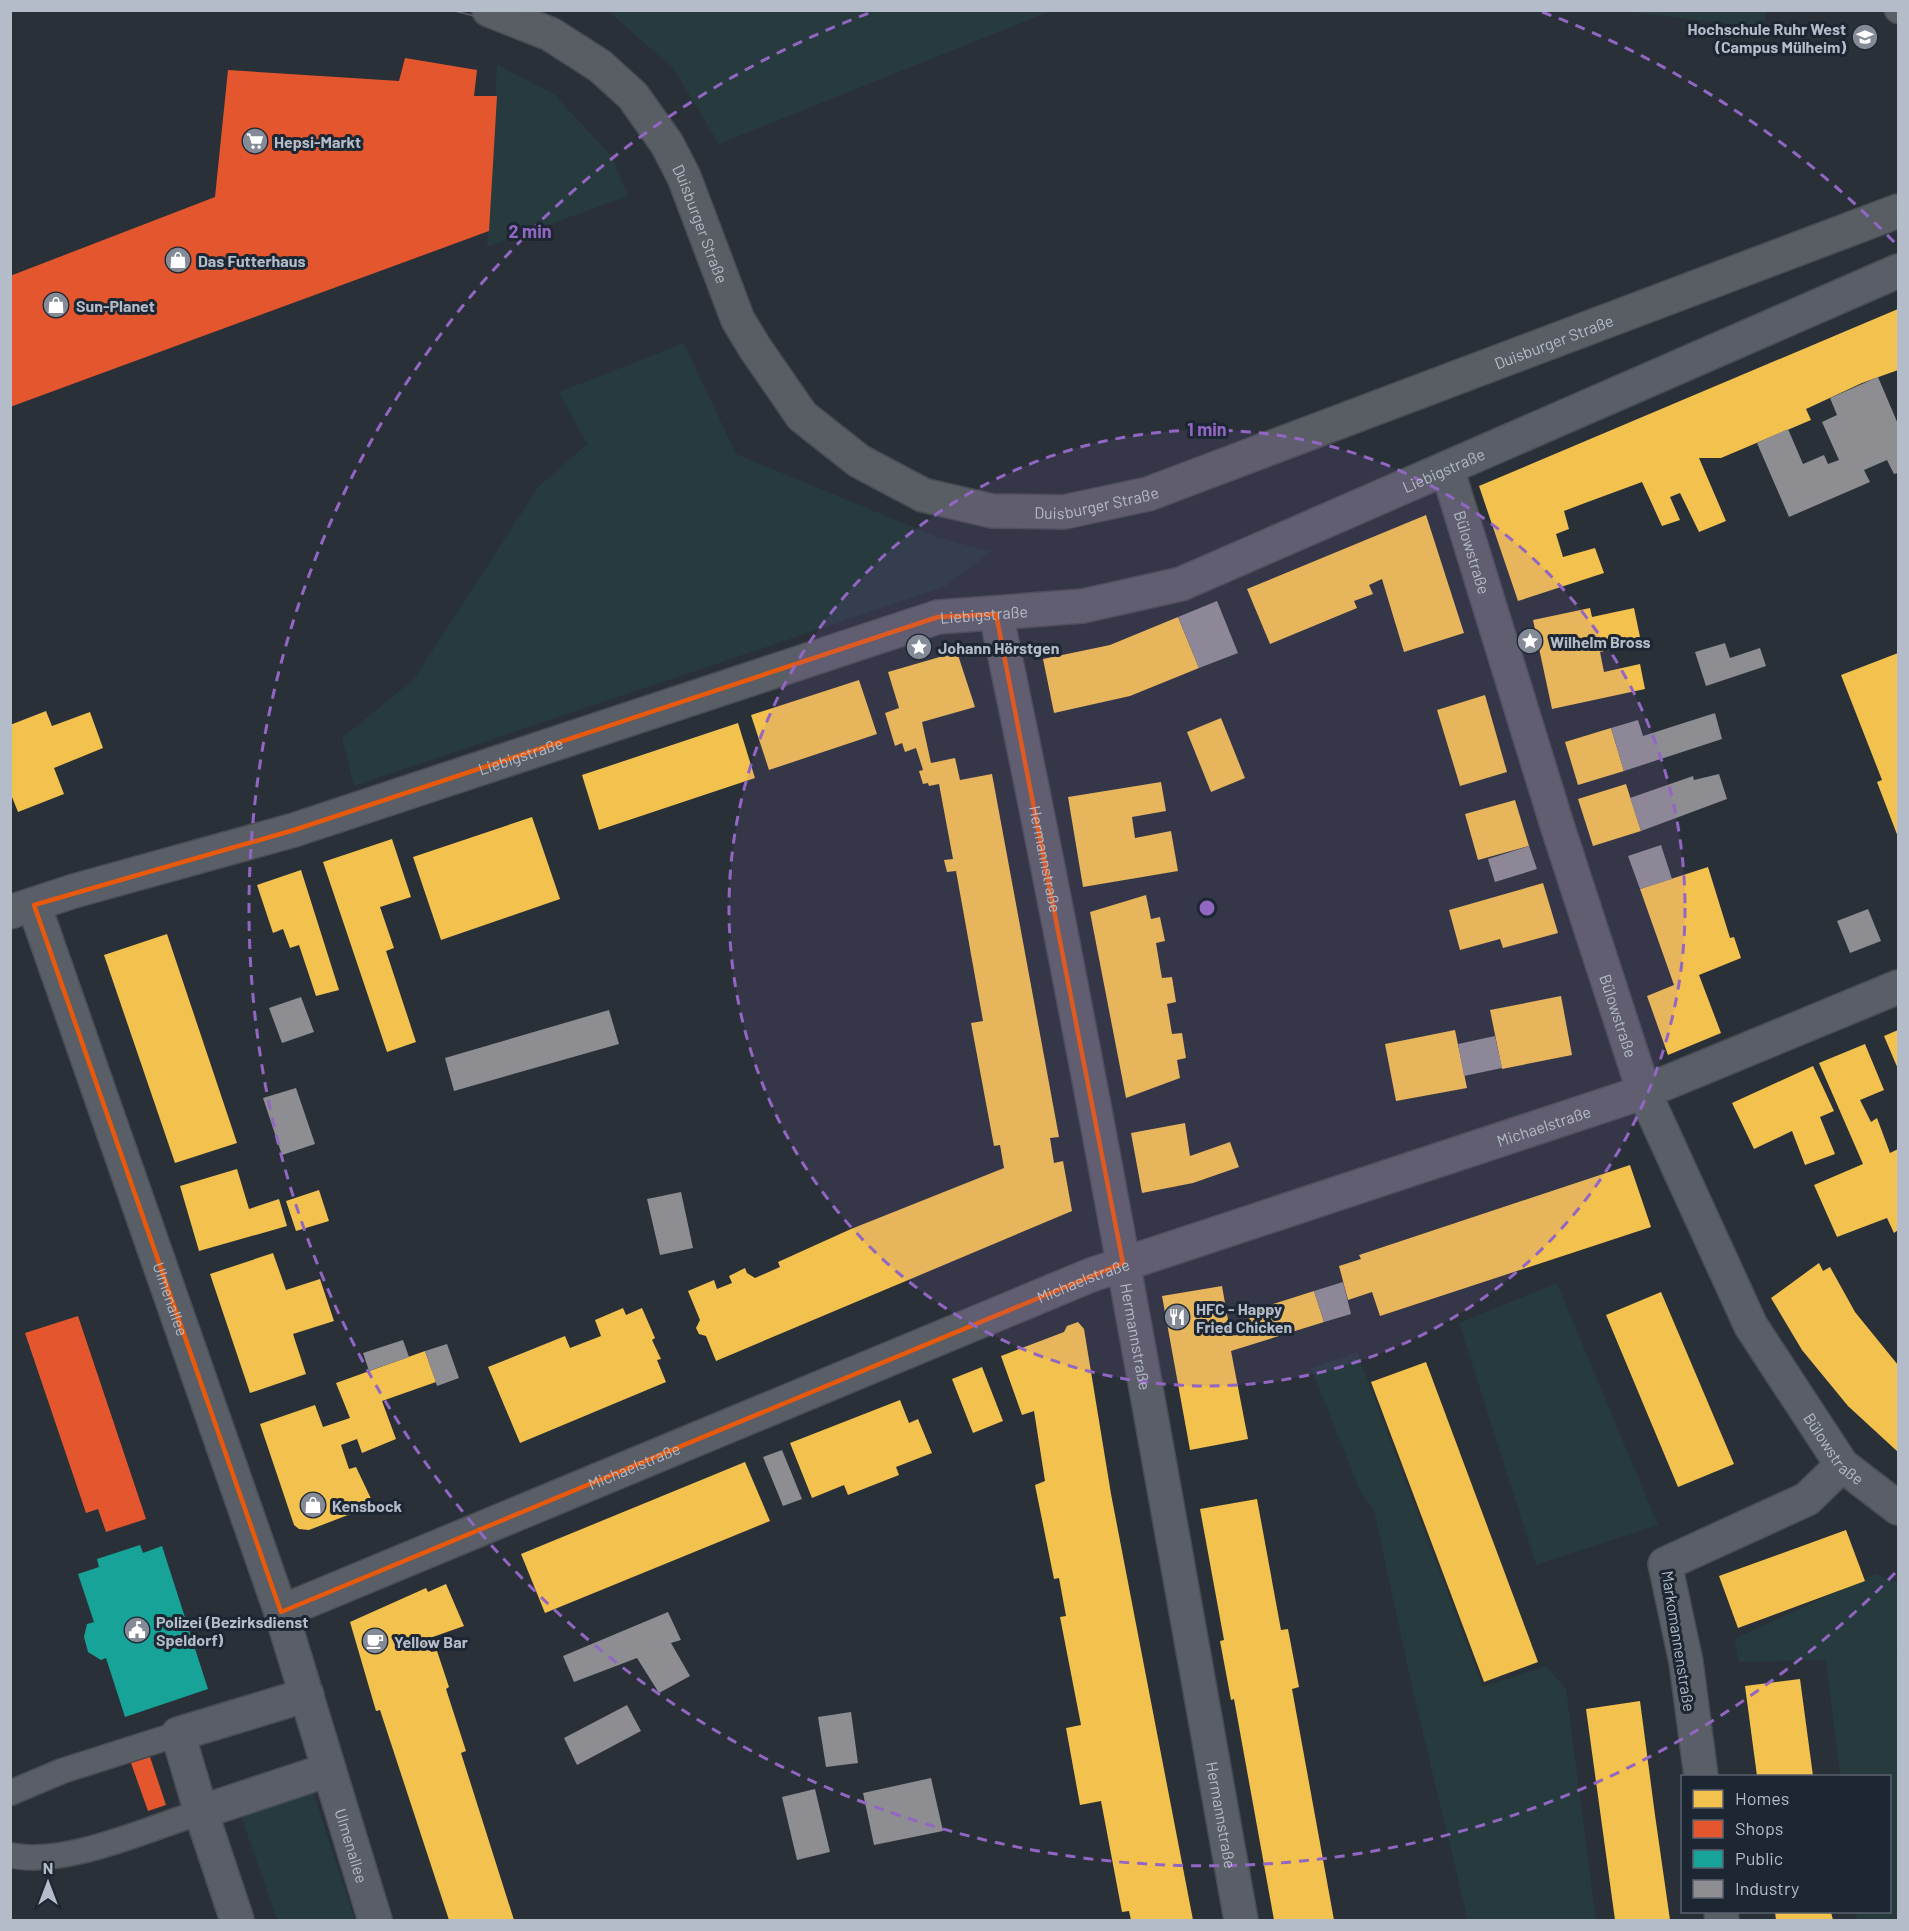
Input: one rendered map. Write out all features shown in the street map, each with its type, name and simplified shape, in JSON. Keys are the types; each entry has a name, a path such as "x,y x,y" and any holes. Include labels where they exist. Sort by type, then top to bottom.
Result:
{"main road":[{"name":"Duisburger Straße","path":"489,10 550,34 600,66 633,96 667,144 684,177 738,320 802,416 859,461 923,495 992,512 1064,512 1148,494 1899,211"}],"street":[{"name":"Liebigstraße","path":"22,908 294,830 938,617 1083,606 1181,584 1899,271"},
{"name":"Bülowstraße","path":"1447,468 1557,825 1644,1092 1750,1326 1842,1465 1899,1508"},
{"name":"Hermannstraße","path":"996,614 1062,936 1124,1263 1241,1920"},
{"name":"Ulmenallee","path":"22,908 281,1612 375,1920"},
{"name":"Michaelstraße","path":"281,1612 1124,1263 1644,1092 1899,987"},
{"name":"Markomannenstraße","path":"1701,1775 1686,1662 1665,1564 1807,1499 1842,1465"},
{"path":"237,1920 178,1734 307,1695"},
{"path":"201,1812 328,1770"}],"lane":[{"path":"10,1792 62,1771 178,1734"},
{"path":"10,1855 50,1857 73,1853 201,1812"}],"highlighted area":[{"path":"996,614 1123,1263 281,1612 34,905 294,830 938,617"}],"green space":[{"path":"1766,10 1764,28 1622,11"},
{"path":"608,11 1051,11 719,144 673,68"},
{"path":"497,65 554,94 612,157 628,196 487,247"},
{"path":"684,343 736,454 937,537 991,552 944,587 354,786 342,738 414,679 539,486 587,444 559,392"},
{"path":"1557,1283 1658,1525 1536,1565 1459,1323"},
{"path":"1357,1352 1483,1687 1546,1666 1566,1689 1596,1920 1468,1920 1417,1709 1374,1511 1360,1491 1311,1368"},
{"path":"1876,1574 1898,1583 1898,1647 1895,1652 1898,1655 1898,1920 1857,1920 1856,1913 1891,1913 1891,1775 1840,1775 1826,1660 1739,1662 1734,1639"},
{"path":"311,1786 355,1920 277,1920 239,1810"}],"building: Homes":[{"path":"1898,309 1898,370 1862,383 1806,409 1811,420 1721,458 1699,458 1726,521 1699,532 1680,493 1670,497 1680,520 1662,526 1642,482 1564,511 1569,529 1556,534 1563,557 1595,548 1604,573 1518,601 1479,486"},
{"path":"1426,515 1464,633 1404,652 1382,579 1369,585 1373,594 1354,601 1357,608 1270,644 1247,589"},
{"path":"1590,608 1592,617 1634,608 1640,637 1618,641 1620,647 1600,652 1604,672 1640,664 1645,689 1552,709 1533,620"},
{"path":"1178,617 1199,668 1130,696 1054,713 1043,659 1110,645"},
{"path":"957,652 975,707 922,722 931,763 955,758 960,780 992,774 1059,1137 1050,1138 1054,1163 1063,1161 1072,1211 716,1361 706,1336 699,1334 696,1328 700,1320 688,1291 714,1280 717,1289 732,1283 729,1276 745,1268 747,1273 755,1278 780,1267 778,1262 851,1229 1004,1168 1000,1145 994,1146 971,1023 983,1021 956,871 947,872 944,860 953,859 939,784 929,786 928,783 923,784 919,771 923,770 916,748 905,752 902,743 895,746 885,713 899,708 888,672"},
{"path":"1898,653 1898,837 1877,782 1882,780 1841,675"},
{"path":"859,680 877,734 769,770 751,715"},
{"path":"1485,695 1507,772 1460,786 1437,710"},
{"path":"46,711 52,726 90,712 103,748 54,768 64,794 18,812 10,792 10,725"},
{"path":"1221,718 1245,778 1211,792 1187,732"},
{"path":"738,723 755,778 599,830 582,775"},
{"path":"1611,728 1624,771 1578,785 1565,742"},
{"path":"1161,782 1166,811 1132,817 1135,838 1171,831 1178,871 1083,887 1068,797"},
{"path":"1626,784 1641,831 1593,846 1578,799"},
{"path":"1515,800 1529,846 1478,860 1465,814"},
{"path":"532,817 560,899 441,940 413,857"},
{"path":"392,839 411,897 380,907 394,948 386,951 416,1042 387,1052 323,862"},
{"path":"1708,867 1730,938 1734,937 1741,958 1699,975 1721,1033 1668,1055 1647,996 1674,985 1640,889"},
{"path":"301,870 339,990 316,996 299,945 290,948 283,929 273,933 257,885"},
{"path":"1543,883 1558,933 1503,948 1500,939 1460,950 1449,910"},
{"path":"1146,895 1151,919 1160,917 1165,941 1156,943 1162,978 1172,977 1176,1002 1167,1004 1172,1034 1182,1033 1186,1058 1177,1060 1180,1078 1126,1098 1090,912"},
{"path":"167,934 237,1143 175,1163 104,955"},
{"path":"1561,996 1572,1055 1502,1069 1490,1010"},
{"path":"1455,1030 1467,1088 1396,1101 1385,1044"},
{"path":"1898,1030 1898,1069 1884,1036"},
{"path":"1865,1044 1884,1090 1860,1100 1871,1122 1877,1118 1890,1153 1898,1149 1898,1230 1894,1233 1887,1218 1837,1237 1814,1185 1863,1164 1819,1063"},
{"path":"1813,1066 1834,1111 1820,1117 1835,1154 1805,1165 1792,1131 1754,1149 1732,1103"},
{"path":"1185,1123 1190,1156 1230,1142 1239,1167 1193,1183 1142,1193 1131,1133"},
{"path":"1630,1165 1651,1227 1380,1316 1372,1292 1348,1300 1339,1266 1361,1259 1359,1255"},
{"path":"237,1169 249,1209 279,1199 287,1226 199,1251 180,1186"},
{"path":"319,1190 329,1221 296,1231 286,1201"},
{"path":"273,1253 286,1290 320,1279 334,1321 293,1334 306,1374 250,1393 210,1274"},
{"path":"1819,1263 1823,1271 1830,1267 1855,1312 1898,1365 1898,1452 1848,1406 1802,1350 1771,1298"},
{"path":"1222,1286 1230,1331 1235,1336 1257,1309 1314,1291 1324,1322 1231,1351 1248,1439 1190,1450 1162,1296"},
{"path":"1661,1292 1734,1464 1678,1487 1606,1315"},
{"path":"623,1308 626,1315 642,1308 655,1338 652,1340 661,1359 657,1360 666,1382 520,1443 488,1367 565,1336 570,1348 601,1336 595,1320"},
{"path":"1078,1322 1084,1329 1111,1494 1193,1920 1131,1920 1129,1911 1122,1912 1101,1801 1080,1805 1066,1728 1081,1725 1060,1617 1066,1616 1059,1578 1054,1579 1035,1485 1045,1481 1034,1411 1022,1415 1001,1356 1064,1332 1067,1326"},
{"path":"425,1351 436,1382 382,1401 396,1439 362,1453 357,1439 341,1445 349,1469 356,1467 374,1505 309,1530 299,1529 294,1525 260,1424 315,1405 323,1427 350,1418 336,1383"},
{"path":"1426,1362 1538,1662 1484,1682 1371,1382"},
{"path":"982,1367 1003,1421 973,1433 952,1379"},
{"path":"900,1400 909,1423 918,1419 932,1453 896,1467 899,1475 848,1495 844,1485 812,1498 790,1443"},
{"path":"745,1462 770,1521 545,1613 521,1554"},
{"path":"1257,1499 1281,1630 1288,1629 1299,1687 1292,1689 1334,1920 1274,1920 1234,1699 1231,1700 1220,1641 1224,1640 1200,1509"},
{"path":"1846,1530 1865,1581 1738,1628 1719,1576"},
{"path":"446,1584 464,1626 427,1639 431,1652 437,1651 449,1687 446,1689 466,1751 461,1753 514,1920 449,1920 380,1710 376,1711 350,1622 426,1588 428,1592"},
{"path":"1800,1679 1813,1775 1757,1775 1745,1686"},
{"path":"1640,1701 1670,1920 1615,1920 1586,1709"},
{"path":"1775,1913 1831,1913 1833,1920 1776,1920"}],"building: Shops":[{"path":"405,58 477,70 474,96 497,96 489,231 10,407 10,276 215,197 228,70 399,81"},
{"path":"78,1316 146,1519 106,1532 98,1509 86,1513 25,1333"},
{"path":"150,1757 166,1805 148,1811 131,1763"}],"building: Public":[{"name":"Polizei (Bezirksdienst Speldorf)","path":"140,1545 143,1553 162,1546 208,1689 125,1717 106,1658 101,1660 88,1652 84,1637 87,1624 94,1622 78,1574 99,1567 97,1559"}],"building: Industry":[{"path":"1878,377 1898,424 1898,473 1894,474 1887,460 1864,470 1870,482 1789,517 1757,443 1788,429 1803,464 1824,455 1828,464 1839,460 1822,422 1837,415 1830,398"},
{"path":"1217,601 1238,653 1199,668 1178,617"},
{"path":"1725,643 1730,658 1760,648 1766,666 1706,686 1695,652"},
{"path":"1715,713 1722,739 1624,771 1611,728 1638,720 1643,736"},
{"path":"1719,774 1727,799 1641,831 1630,798 1693,776 1694,780"},
{"path":"1661,845 1672,879 1640,889 1628,856"},
{"path":"1529,846 1537,869 1495,882 1488,859"},
{"path":"1868,909 1881,941 1850,953 1837,921"},
{"path":"301,997 314,1032 282,1043 269,1008"},
{"path":"609,1010 619,1044 454,1091 445,1058"},
{"path":"1495,1036 1502,1068 1464,1076 1458,1044"},
{"path":"296,1088 315,1144 282,1155 263,1098"},
{"path":"681,1192 693,1248 660,1255 647,1199"},
{"path":"1343,1282 1351,1314 1324,1322 1314,1291"},
{"path":"403,1340 409,1357 369,1371 363,1353"},
{"path":"447,1344 459,1378 437,1386 425,1351"},
{"path":"782,1450 802,1499 783,1506 763,1457"},
{"path":"668,1612 681,1640 671,1643 690,1676 659,1693 637,1658 574,1682 563,1656"},
{"path":"627,1705 641,1731 577,1765 564,1738"},
{"path":"851,1712 858,1763 826,1767 818,1717"},
{"path":"931,1778 943,1831 874,1845 863,1793"},
{"path":"815,1789 830,1852 797,1860 782,1797"}],"tram line":[{"path":"451,10 490,20 548,41 596,74 627,106 652,139 674,180 728,324 755,369 795,423 855,470 921,505 988,521 1066,525 1150,506 1898,220"},
{"path":"516,10 555,25 603,54 639,88 670,128 696,173 751,319 810,411 866,454 923,482 992,501 1059,502 1146,486 1898,200"}],"place":[{"name":"Hochschule Ruhr West (Campus Mülheim)","path":"1865,37"},
{"name":"Hepsi-Markt","path":"255,141"},
{"name":"Das Futterhaus","path":"178,260"},
{"name":"Sun-Planet","path":"56,305"},
{"name":"Wilhelm Bross","path":"1530,641"},
{"name":"Johann Hörstgen","path":"919,647"},
{"name":"HFC - Happy Fried Chicken","path":"1177,1317"},
{"name":"Kensbock","path":"313,1505"},
{"name":"Polizei (Bezirksdienst Speldorf)","path":"137,1630"},
{"name":"Yellow Bar","path":"375,1641"}]}
